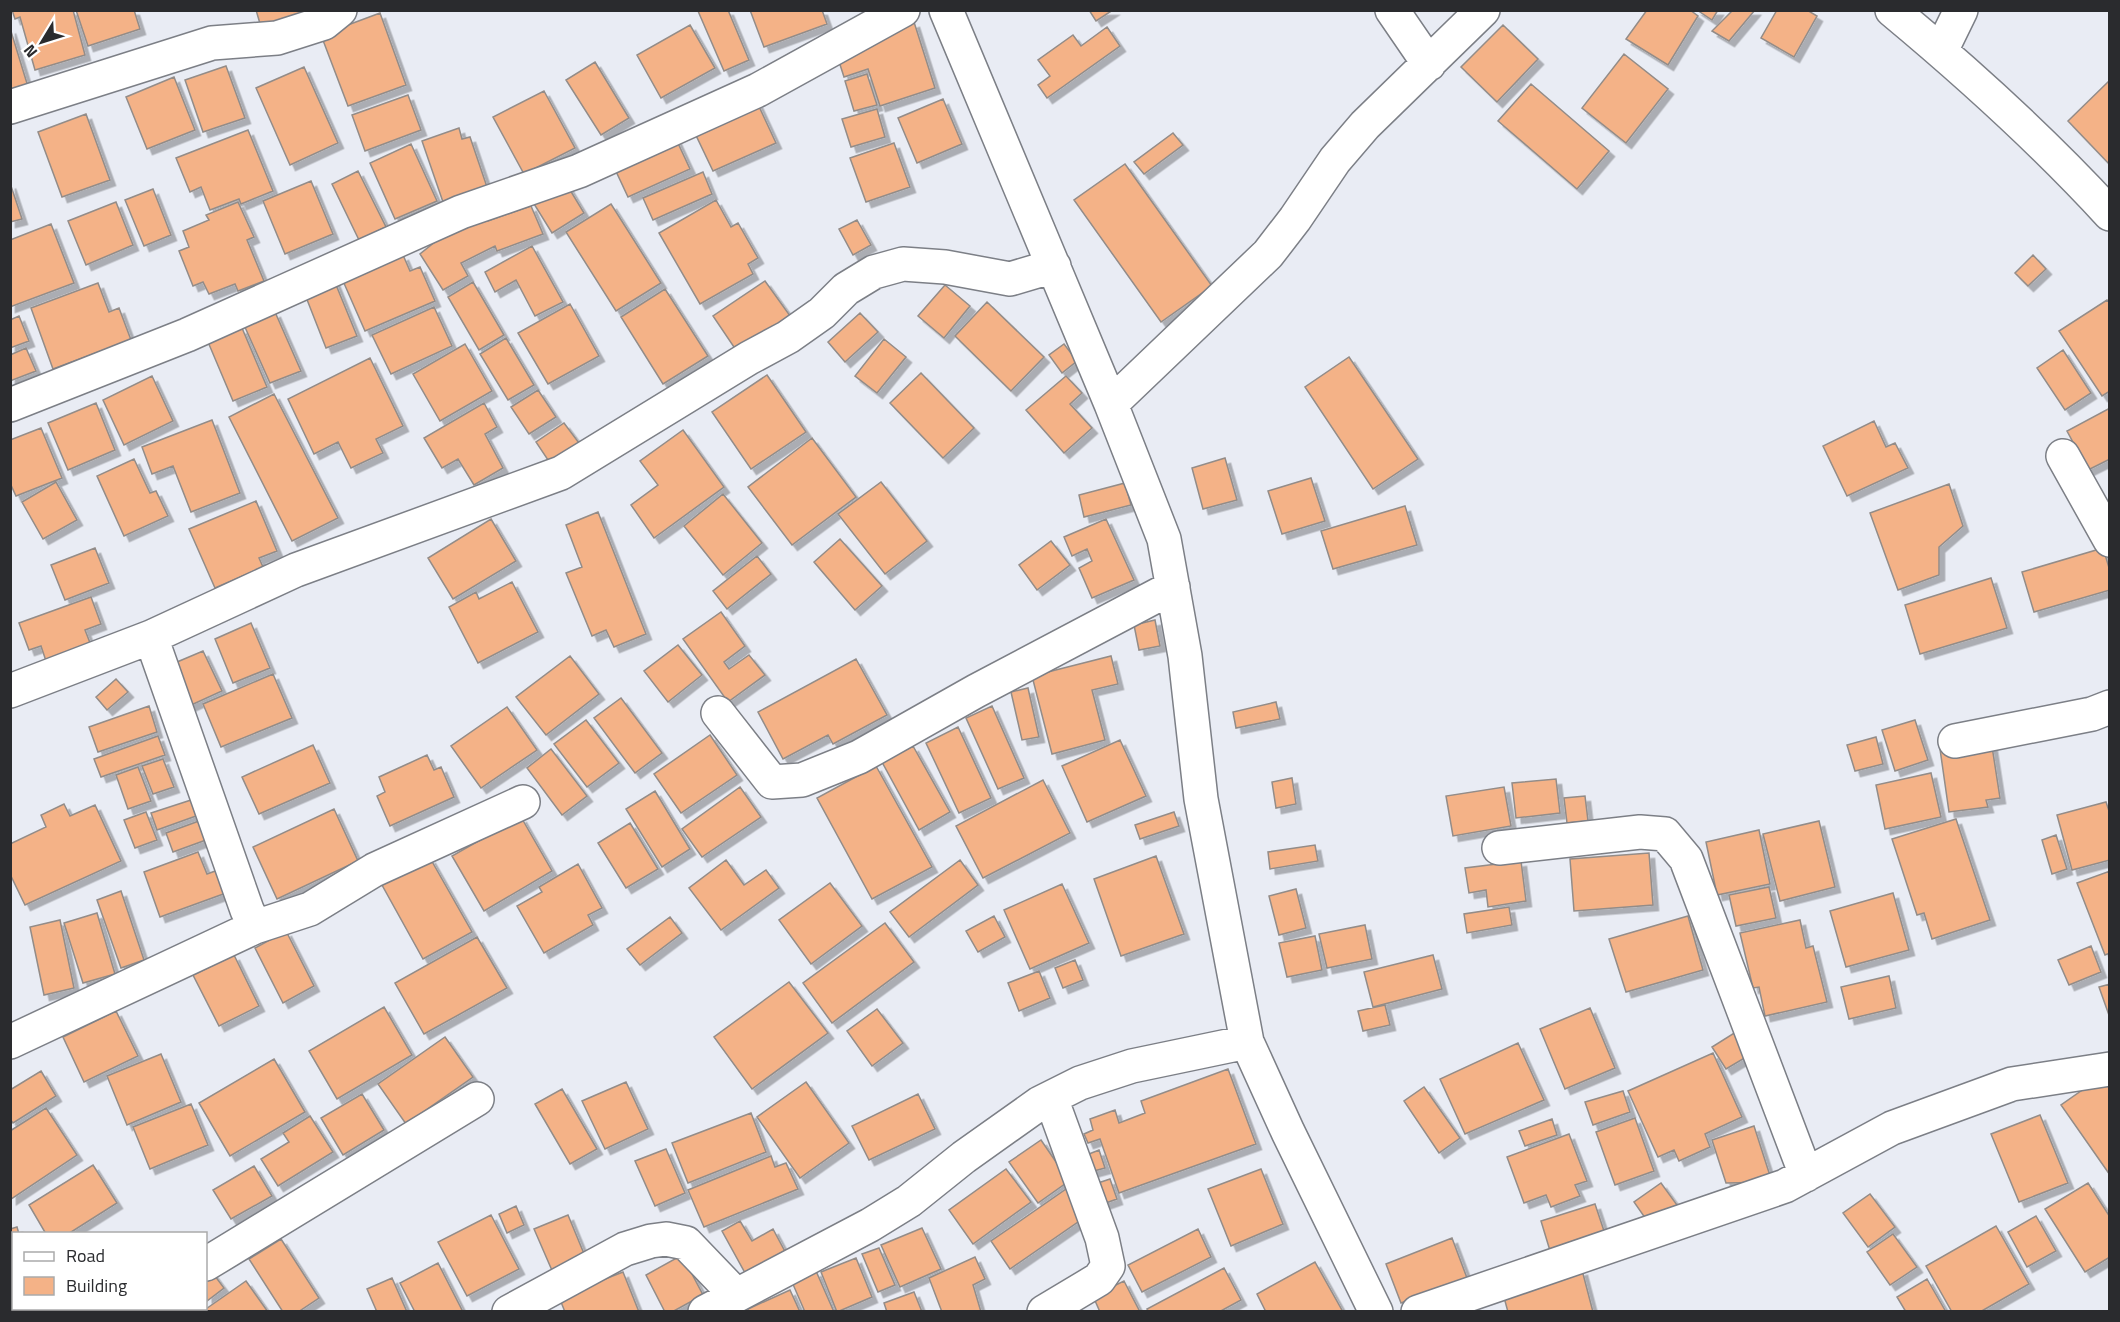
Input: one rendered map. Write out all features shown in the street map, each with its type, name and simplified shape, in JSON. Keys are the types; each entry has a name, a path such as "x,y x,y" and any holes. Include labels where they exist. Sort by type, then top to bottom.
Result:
{"street":[{"path":"10,107 213,43 277,38 324,23 340,10"},
{"path":"10,405 187,335 461,212 579,171 758,90 903,10"},
{"path":"946,10 1111,404 1164,539 1185,656 1201,799 1247,1042 1288,1132 1376,1311"},
{"path":"1392,10 1429,64"},
{"path":"1111,404 1268,254 1335,160 1365,126 1483,10"},
{"path":"1892,10 1941,51 2061,161 2109,214"},
{"path":"1941,51 1961,10"},
{"path":"10,691 151,637 296,570 561,473 748,358 788,338 822,313 846,289 874,272 903,264 945,267 1010,279 1054,266"},
{"path":"2063,456 2109,540"},
{"path":"718,713 772,782 802,780 859,757 976,691 1173,587"},
{"path":"151,637 255,927"},
{"path":"1954,741 2092,714 2109,707"},
{"path":"10,1042 255,927 310,909 374,870 523,802"},
{"path":"1499,848 1640,832 1665,834 1686,859 1806,1175"},
{"path":"705,1311 870,1225 909,1201 964,1157 1051,1098 1080,1083 1132,1066 1247,1042"},
{"path":"1419,1311 1785,1186 1892,1128 2012,1084 2109,1069"},
{"path":"1044,1311 1099,1279 1108,1266 1102,1238 1051,1098"},
{"path":"207,1263 477,1099"},
{"path":"509,1311 626,1249 666,1239 686,1243 736,1295"}],"building":[{"path":"12,10 73,10 85,55 35,70 20,17 15,19"},
{"path":"76,10 134,10 140,29 88,46"},
{"path":"256,10 311,10 261,27"},
{"path":"728,10 749,60 724,71 698,11"},
{"path":"750,10 822,10 827,24 764,47"},
{"path":"1089,10 1113,10 1096,21"},
{"path":"1647,10 1690,10 1698,16 1668,65 1626,39"},
{"path":"1697,10 1718,10 1712,20"},
{"path":"1733,10 1755,10 1729,41 1712,31"},
{"path":"1777,10 1807,10 1817,16 1794,57 1761,38"},
{"path":"380,13 406,85 348,106 321,35"},
{"path":"914,22 935,88 880,106 868,69 844,77 835,49"},
{"path":"690,25 715,68 661,98 637,55"},
{"path":"1503,25 1538,59 1497,102 1461,67"},
{"path":"1107,27 1120,46 1047,98 1038,85 1050,76 1038,60 1073,35 1081,46"},
{"path":"10,28 29,90 10,96"},
{"path":"1624,54 1668,89 1626,143 1582,108"},
{"path":"595,62 629,118 601,135 566,80"},
{"path":"226,66 245,118 203,132 185,80"},
{"path":"304,67 338,143 290,165 256,88"},
{"path":"867,74 877,105 854,111 845,81"},
{"path":"174,77 195,130 147,149 126,97"},
{"path":"2110,80 2110,165 2068,121"},
{"path":"1531,84 1609,151 1577,189 1498,121"},
{"path":"544,91 575,148 524,174 493,117"},
{"path":"408,95 421,130 365,151 352,115"},
{"path":"755,98 776,143 713,171 692,127"},
{"path":"943,99 962,144 917,163 898,118"},
{"path":"877,109 885,137 851,147 842,119"},
{"path":"86,114 110,180 62,197 38,132"},
{"path":"459,128 462,139 470,137 487,187 443,202 422,141"},
{"path":"248,130 273,191 241,204 239,199 210,210 201,187 190,192 176,158"},
{"path":"1173,133 1183,145 1144,174 1134,162"},
{"path":"676,139 690,169 628,197 614,167"},
{"path":"894,143 910,187 866,202 850,158"},
{"path":"411,144 437,201 395,219 370,163"},
{"path":"1125,164 1212,286 1161,322 1074,200"},
{"path":"358,171 386,227 359,240 332,184"},
{"path":"703,172 712,194 653,220 643,198"},
{"path":"564,180 584,213 552,233 531,199"},
{"path":"311,181 333,234 285,254 263,201"},
{"path":"10,183 22,219 10,222"},
{"path":"153,189 171,235 144,246 125,200"},
{"path":"716,200 731,227 738,223 758,258 748,264 753,274 700,304 659,233"},
{"path":"116,202 133,245 86,265 68,221"},
{"path":"238,202 254,237 247,240 264,281 238,291 235,284 209,294 203,282 193,286 179,251 189,247 183,231 209,220 206,215"},
{"path":"611,204 661,283 616,311 566,232"},
{"path":"531,206 543,234 497,251 495,246 461,263 468,276 443,290 420,254 476,209 488,221"},
{"path":"857,220 871,245 853,255 839,229"},
{"path":"51,224 74,283 10,307 10,240"},
{"path":"532,246 563,302 535,316 516,280 495,292 485,272"},
{"path":"403,255 410,271 420,267 435,301 365,331 343,281"},
{"path":"2033,255 2046,269 2028,286 2015,273"},
{"path":"334,280 357,336 326,348 304,292"},
{"path":"765,281 793,320 740,356 713,316"},
{"path":"473,282 504,335 479,350 448,297"},
{"path":"98,283 109,312 119,308 131,340 53,369 31,308"},
{"path":"945,285 970,306 944,338 918,316"},
{"path":"665,289 708,356 663,384 621,317"},
{"path":"2107,300 2110,303 2110,391 2102,396 2059,331"},
{"path":"987,302 1044,357 1011,391 955,336"},
{"path":"570,304 599,356 548,384 518,333"},
{"path":"434,307 452,346 391,374 372,335"},
{"path":"275,312 301,371 270,383 244,325"},
{"path":"860,313 878,332 845,362 828,342"},
{"path":"19,316 29,341 10,348 10,320"},
{"path":"242,328 267,387 233,401 208,342"},
{"path":"506,338 534,385 508,400 480,354"},
{"path":"884,339 906,357 877,393 855,376"},
{"path":"465,344 492,391 440,421 413,374"},
{"path":"1064,344 1077,361 1062,373 1049,355"},
{"path":"26,348 36,371 10,381 10,355"},
{"path":"2063,350 2091,393 2065,410 2037,368"},
{"path":"1349,357 1418,459 1373,489 1305,387"},
{"path":"370,358 403,426 376,439 383,453 351,468 338,442 314,454 288,399"},
{"path":"921,373 974,428 943,458 890,403"},
{"path":"767,375 806,432 751,469 712,412"},
{"path":"152,376 173,421 124,445 103,400"},
{"path":"1066,376 1082,393 1070,404 1092,428 1064,453 1026,410"},
{"path":"538,390 556,417 529,434 511,407"},
{"path":"274,394 338,518 292,541 229,417"},
{"path":"96,403 115,450 68,470 48,423"},
{"path":"484,403 497,427 485,434 503,468 474,485 458,459 442,468 424,438"},
{"path":"2110,408 2110,459 2088,470 2067,431"},
{"path":"212,420 240,493 191,512 173,466 152,474 142,447"},
{"path":"1874,421 1886,447 1895,443 1908,468 1847,496 1823,446"},
{"path":"564,423 579,443 550,463 536,442"},
{"path":"41,428 62,478 16,496 10,483 10,440"},
{"path":"683,430 724,487 654,538 631,505 658,485 640,461"},
{"path":"812,438 856,497 792,545 748,487"},
{"path":"1225,458 1237,500 1203,509 1192,468"},
{"path":"134,459 150,493 156,491 168,516 124,536 97,476"},
{"path":"1311,478 1325,521 1282,534 1268,491"},
{"path":"56,482 77,520 43,539 22,502"},
{"path":"881,482 927,541 885,574 838,514"},
{"path":"1125,483 1131,505 1084,517 1079,495"},
{"path":"1949,484 1963,526 1939,547 1939,575 1898,590 1870,513"},
{"path":"723,494 762,543 723,575 684,526"},
{"path":"256,501 277,551 259,558 263,567 215,588 189,529"},
{"path":"1405,506 1417,545 1333,569 1321,531"},
{"path":"598,512 646,634 614,647 606,630 592,636 566,573 582,567 566,525"},
{"path":"491,519 516,561 453,599 428,558"},
{"path":"1106,519 1134,580 1092,598 1079,568 1092,561 1087,549 1072,556 1064,537"},
{"path":"840,539 882,586 855,610 814,562"},
{"path":"1051,541 1070,565 1037,590 1019,565"},
{"path":"95,548 109,583 65,600 51,565"},
{"path":"2103,548 2110,571 2110,590 2034,612 2022,572"},
{"path":"757,556 771,574 727,609 713,591"},
{"path":"1991,578 2007,628 1920,654 1905,605"},
{"path":"512,582 538,632 478,663 449,607 476,592 479,599"},
{"path":"91,597 101,624 85,630 92,648 47,664 41,646 29,650 19,623"},
{"path":"721,612 745,646 724,662 729,669 749,655 765,675 728,702 683,639"},
{"path":"1155,620 1160,646 1139,650 1134,625"},
{"path":"251,623 270,668 233,683 215,639"},
{"path":"678,645 702,675 668,702 644,671"},
{"path":"203,651 222,691 189,706 170,665"},
{"path":"570,656 599,694 546,735 516,697"},
{"path":"1111,656 1118,684 1092,690 1105,740 1052,754 1032,676"},
{"path":"856,659 887,715 833,744 828,735 783,759 758,712"},
{"path":"273,674 292,718 221,747 203,704"},
{"path":"116,679 128,692 107,710 96,697"},
{"path":"1028,688 1039,737 1022,740 1011,692"},
{"path":"621,698 662,753 635,773 594,718"},
{"path":"1276,702 1280,719 1236,728 1233,712"},
{"path":"149,706 157,732 98,752 89,727"},
{"path":"992,706 1024,778 998,789 966,718"},
{"path":"507,707 537,750 481,788 451,746"},
{"path":"586,720 619,763 587,787 554,744"},
{"path":"1915,720 1928,760 1895,771 1882,730"},
{"path":"958,727 991,798 959,813 926,743"},
{"path":"710,735 737,775 681,813 654,774"},
{"path":"158,736 165,755 101,777 94,759"},
{"path":"1876,737 1883,764 1855,771 1847,745"},
{"path":"1120,740 1146,796 1087,822 1062,766"},
{"path":"1991,740 2000,798 1986,800 1988,807 1949,812 1940,749"},
{"path":"313,745 330,783 259,814 242,777"},
{"path":"913,746 950,812 919,830 882,762"},
{"path":"551,749 587,796 562,815 527,768"},
{"path":"427,755 434,770 441,767 454,797 390,826 377,796 385,792 379,777"},
{"path":"163,759 174,787 153,794 142,766"},
{"path":"876,766 932,867 872,899 817,798"},
{"path":"138,767 151,801 128,809 116,775"},
{"path":"1931,773 1941,817 1885,829 1876,785"},
{"path":"1292,778 1296,804 1276,808 1272,782"},
{"path":"1556,779 1560,813 1516,818 1512,783"},
{"path":"1043,780 1070,833 983,878 956,826"},
{"path":"740,787 761,817 702,857 682,829"},
{"path":"1504,787 1511,826 1453,836 1446,796"},
{"path":"655,791 690,849 662,867 626,809"},
{"path":"1585,796 1588,821 1567,823 1564,798"},
{"path":"191,800 196,816 157,830 151,813"},
{"path":"2106,802 2110,814 2110,860 2072,870 2057,815"},
{"path":"64,804 70,816 95,805 121,861 25,905 10,874 10,844 46,827 41,815"},
{"path":"334,809 358,861 277,899 253,847"},
{"path":"146,812 157,840 135,848 124,820"},
{"path":"1174,812 1179,826 1140,839 1135,825"},
{"path":"210,817 217,836 173,852 166,833"},
{"path":"521,817 552,871 484,911 452,856"},
{"path":"1956,819 1990,920 1932,939 1924,913 1917,915 1892,839"},
{"path":"1819,821 1835,887 1780,901 1763,834"},
{"path":"630,823 658,869 626,888 598,843"},
{"path":"1759,830 1770,884 1717,895 1706,842"},
{"path":"2056,835 2067,869 2052,874 2042,840"},
{"path":"1315,845 1318,861 1270,869 1268,852"},
{"path":"198,852 207,874 218,870 226,893 160,917 144,872"},
{"path":"1649,853 1653,905 1574,911 1570,859"},
{"path":"1156,856 1184,934 1121,956 1094,879"},
{"path":"430,858 472,932 423,959 382,885"},
{"path":"726,860 744,885 766,870 779,888 721,930 689,888"},
{"path":"960,860 978,885 909,937 890,912"},
{"path":"1521,861 1526,901 1488,907 1486,890 1469,893 1465,868"},
{"path":"578,864 602,908 588,915 593,925 544,953 517,906 542,892 539,887"},
{"path":"2110,871 2110,953 2105,955 2077,883"},
{"path":"830,883 862,926 811,964 779,920"},
{"path":"1062,884 1089,943 1030,969 1004,910"},
{"path":"1769,887 1776,918 1736,926 1729,895"},
{"path":"1296,889 1306,928 1279,935 1269,896"},
{"path":"121,891 144,960 121,968 97,900"},
{"path":"1893,893 1909,950 1846,967 1830,911"},
{"path":"1509,907 1512,925 1467,933 1464,914"},
{"path":"97,913 115,974 83,983 64,923"},
{"path":"994,916 1005,937 978,952 966,931"},
{"path":"1688,916 1703,970 1626,992 1609,939"},
{"path":"670,917 682,933 640,965 627,949"},
{"path":"60,920 74,988 44,995 30,927"},
{"path":"1800,920 1806,948 1813,946 1827,1002 1765,1016 1759,987 1753,988 1740,933"},
{"path":"885,923 914,962 832,1023 803,983"},
{"path":"1365,925 1372,959 1327,968 1319,934"},
{"path":"286,931 314,986 283,1003 255,948"},
{"path":"1315,936 1322,970 1287,977 1279,943"},
{"path":"477,937 507,988 424,1034 395,983"},
{"path":"2091,946 2101,972 2069,985 2058,960"},
{"path":"234,955 259,1006 219,1026 193,975"},
{"path":"1433,955 1442,989 1373,1007 1364,972"},
{"path":"1075,960 1083,980 1063,988 1055,968"},
{"path":"1039,971 1050,998 1019,1011 1008,983"},
{"path":"1889,976 1896,1008 1849,1019 1841,987"},
{"path":"789,982 828,1033 752,1089 714,1037"},
{"path":"2110,984 2110,1018 2099,987"},
{"path":"1385,1005 1390,1025 1363,1031 1358,1011"},
{"path":"384,1007 412,1055 337,1099 309,1051"},
{"path":"1590,1008 1615,1068 1565,1089 1540,1029"},
{"path":"877,1009 903,1043 872,1066 847,1031"},
{"path":"116,1011 138,1056 84,1082 63,1037"},
{"path":"1739,1030 1753,1053 1726,1069 1712,1047"},
{"path":"445,1037 473,1077 406,1124 378,1084"},
{"path":"1518,1043 1544,1100 1465,1134 1440,1079"},
{"path":"1713,1053 1742,1117 1705,1134 1710,1147 1679,1161 1674,1150 1658,1157 1628,1091"},
{"path":"161,1054 181,1102 127,1125 107,1076"},
{"path":"274,1059 305,1112 230,1156 199,1103"},
{"path":"1228,1069 1256,1144 1119,1193 1100,1139 1088,1143 1084,1134 1093,1130 1090,1119 1115,1110 1119,1123 1145,1113 1141,1101"},
{"path":"41,1071 56,1096 13,1123 10,1119 10,1090"},
{"path":"2101,1077 2110,1089 2110,1175 2061,1105"},
{"path":"626,1082 648,1129 605,1149 582,1101"},
{"path":"806,1082 849,1143 800,1178 757,1117"},
{"path":"1424,1087 1460,1138 1439,1153 1404,1101"},
{"path":"562,1089 597,1149 570,1164 535,1104"},
{"path":"1623,1091 1630,1112 1593,1125 1585,1102"},
{"path":"362,1094 384,1130 343,1155 321,1118"},
{"path":"918,1094 935,1129 869,1160 852,1126"},
{"path":"191,1104 208,1145 150,1169 133,1127"},
{"path":"46,1108 77,1155 11,1199 10,1131"},
{"path":"751,1113 766,1152 688,1183 672,1143"},
{"path":"2040,1115 2068,1183 2019,1202 1991,1134"},
{"path":"310,1116 333,1152 278,1186 261,1159 289,1142 283,1133"},
{"path":"1635,1118 1654,1171 1615,1185 1596,1132"},
{"path":"1552,1119 1557,1135 1525,1146 1519,1131"},
{"path":"1754,1126 1772,1182 1726,1183 1712,1140"},
{"path":"1569,1134 1587,1181 1575,1185 1580,1196 1551,1207 1546,1195 1524,1203 1507,1157"},
{"path":"1041,1140 1069,1181 1038,1203 1009,1162"},
{"path":"666,1149 685,1193 655,1206 635,1161"},
{"path":"1099,1150 1105,1168 1090,1172 1084,1156"},
{"path":"771,1156 775,1167 786,1163 798,1189 704,1227 688,1190"},
{"path":"93,1165 117,1203 71,1232 45,1232 29,1205"},
{"path":"254,1166 272,1196 231,1219 213,1190"},
{"path":"1006,1169 1031,1202 973,1244 949,1210"},
{"path":"1261,1169 1283,1224 1231,1246 1208,1189"},
{"path":"1110,1179 1117,1199 1100,1205 1092,1185"},
{"path":"1661,1183 1677,1205 1650,1225 1634,1202"},
{"path":"2088,1183 2110,1217 2110,1257 2085,1272 2045,1209"},
{"path":"1069,1187 1088,1215 1010,1269 991,1241"},
{"path":"1870,1194 1895,1227 1868,1247 1843,1213"},
{"path":"1595,1204 1606,1237 1551,1254 1541,1221"},
{"path":"516,1206 524,1225 507,1233 499,1214"},
{"path":"491,1215 519,1269 467,1296 438,1242"},
{"path":"568,1215 587,1261 554,1275 534,1229"},
{"path":"2036,1216 2056,1251 2027,1267 2008,1232"},
{"path":"740,1221 752,1241 773,1229 790,1261 750,1282 722,1231"},
{"path":"1996,1226 2029,1284 1980,1312 1952,1312 1926,1266"},
{"path":"17,1227 18,1232 12,1232 12,1265 10,1265 10,1229"},
{"path":"922,1228 941,1269 900,1287 881,1245"},
{"path":"1198,1229 1211,1257 1142,1292 1128,1265"},
{"path":"1893,1234 1917,1267 1890,1285 1867,1252"},
{"path":"1452,1238 1467,1278 1401,1303 1386,1264"},
{"path":"281,1239 319,1298 298,1312 283,1312 249,1259"},
{"path":"879,1248 895,1285 878,1292 862,1254"},
{"path":"682,1255 703,1295 672,1312 665,1312 646,1275"},
{"path":"975,1257 985,1279 973,1285 981,1312 942,1312 929,1278"},
{"path":"856,1258 872,1297 837,1312 821,1272"},
{"path":"1315,1262 1343,1312 1266,1312 1257,1294"},
{"path":"438,1263 463,1312 415,1312 400,1283"},
{"path":"1224,1268 1241,1300 1219,1312 1149,1312 1147,1309"},
{"path":"1582,1270 1593,1312 1508,1312 1502,1290"},
{"path":"816,1271 834,1312 805,1312 792,1282"},
{"path":"212,1272 224,1288 207,1301 207,1275"},
{"path":"623,1272 639,1312 565,1312 559,1297"},
{"path":"392,1278 407,1312 377,1312 367,1289"},
{"path":"1927,1279 1946,1312 1906,1312 1897,1297"},
{"path":"246,1281 268,1312 203,1311"},
{"path":"1124,1281 1140,1312 1100,1312 1093,1296"},
{"path":"790,1290 800,1312 749,1312 748,1309"},
{"path":"914,1292 922,1312 887,1312 884,1303"}]}
